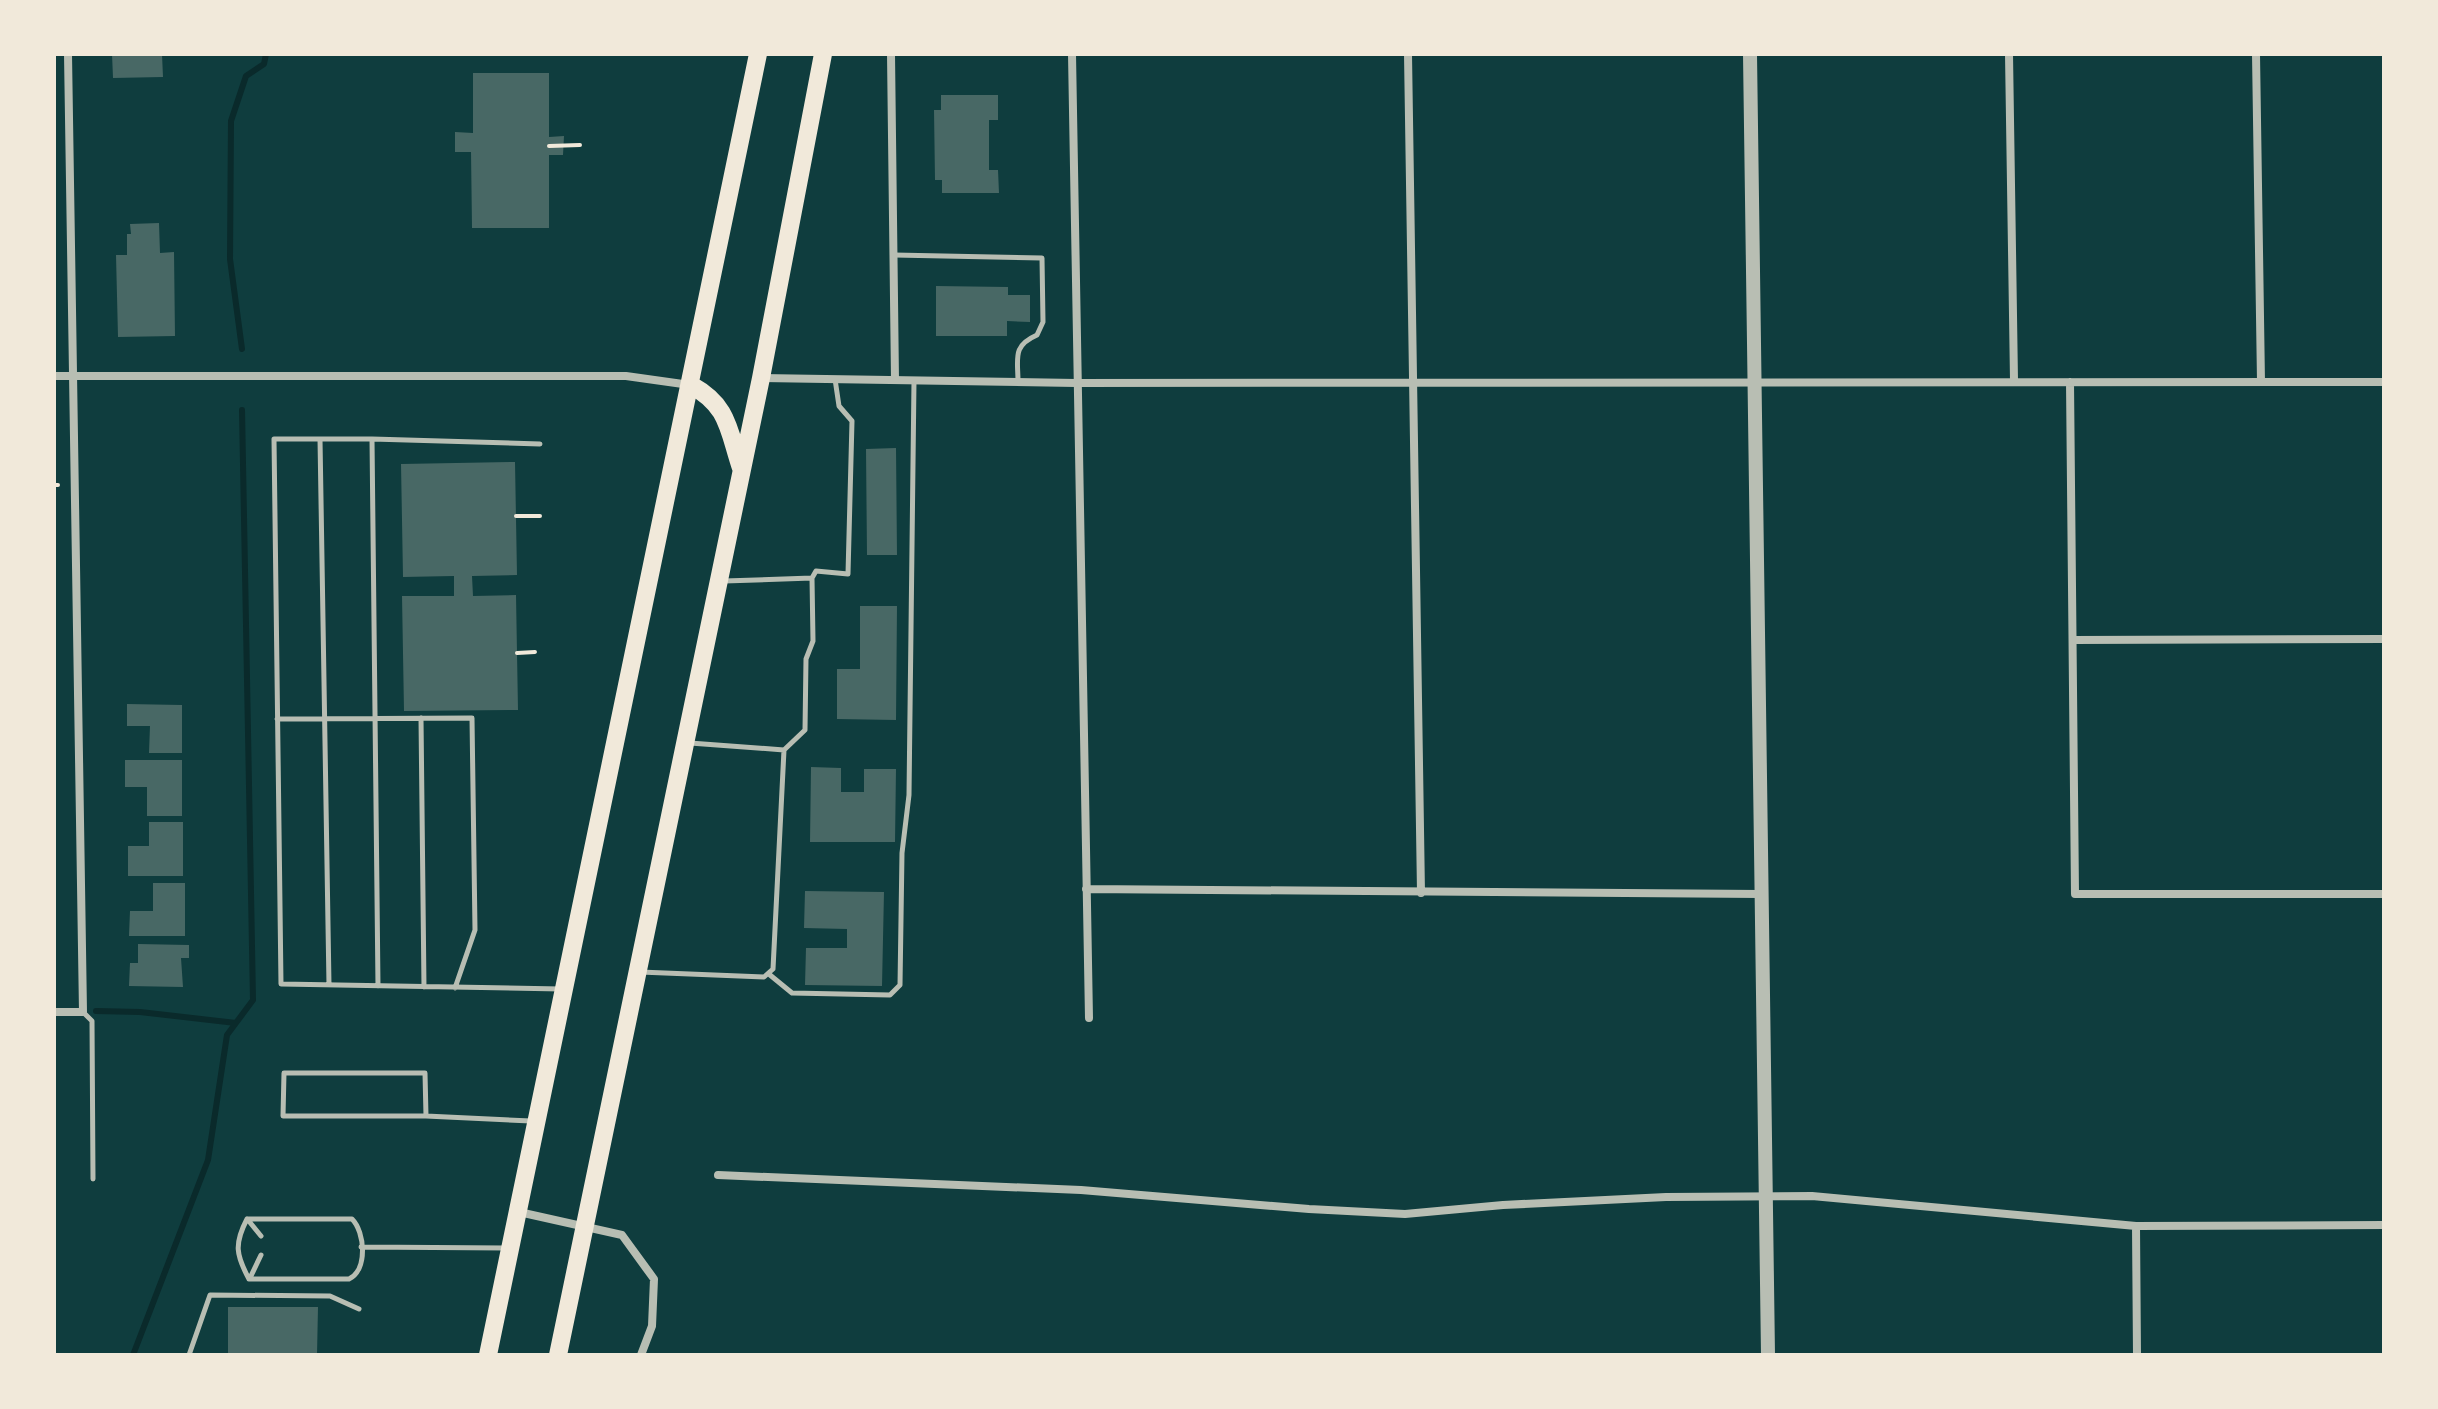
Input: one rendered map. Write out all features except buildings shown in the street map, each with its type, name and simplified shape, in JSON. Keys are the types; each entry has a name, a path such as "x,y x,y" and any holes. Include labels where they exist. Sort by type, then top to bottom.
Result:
{"highway":[{"path":"488,1355 758,54"},
{"path":"558,1355 761,378 823,54"},
{"path":"691,385 708,394 719,405 742,470"}],"street":[{"path":"54,1012 83,1012 68,54"},
{"path":"891,54 895,380"},
{"path":"1072,54 1089,1018"},
{"path":"1408,54 1421,893"},
{"path":"1750,54 1768,1355"},
{"path":"2009,54 2014,380"},
{"path":"2256,54 2261,382"},
{"path":"54,376 626,376 691,385"},
{"path":"761,378 1076,383 2384,382"},
{"path":"2070,382 2075,894 2384,894"},
{"path":"2073,640 2384,639"},
{"path":"1086,889 1761,894"},
{"path":"718,1175 1081,1190 1405,1214 1651,1197 1812,1196 2136,1226 2384,1225"},
{"path":"518,1211 622,1235 654,1279 652,1326 641,1355"},
{"path":"2136,1226 2137,1355"}],"lane":[{"path":"893,255 1042,258 1043,322 1037,335 1023,341 1018,350 1018,382"},
{"path":"637,971 764,977 770,975 773,969 784,750 805,730 806,659 813,641 812,578 816,571 848,574 852,421 839,406 835,379"},
{"path":"770,975 792,993 890,995 900,985 902,853 909,795 914,381"},
{"path":"540,444 274,439 281,984 566,989"},
{"path":"320,439 329,985"},
{"path":"372,439 378,986"},
{"path":"719,581 812,578"},
{"path":"421,718 424,987"},
{"path":"277,719 472,718 475,930 455,988"},
{"path":"685,742 784,750"},
{"path":"83,1012 92,1021 93,1179"},
{"path":"426,1116 425,1073 284,1073 283,1116 426,1116 537,1121"},
{"path":"247,1219 261,1236"},
{"path":"247,1219 352,1219 358,1225 361,1247 361,1268 355,1277 349,1279 249,1279"},
{"path":"247,1219 238,1235 238,1258 249,1279"},
{"path":"361,1247 511,1248"},
{"path":"249,1279 261,1255"},
{"path":"189,1355 210,1295 330,1296 359,1309"}],"path":[{"path":"549,146 580,145"},
{"path":"516,516 540,516"},
{"path":"517,653 535,652"}],"waterway":[{"path":"242,349 230,259 231,121 246,76 264,64 266,54"},
{"path":"133,1355 208,1160 227,1035 253,1000 242,410"},
{"path":"96,1011 140,1012 236,1023"}]}
